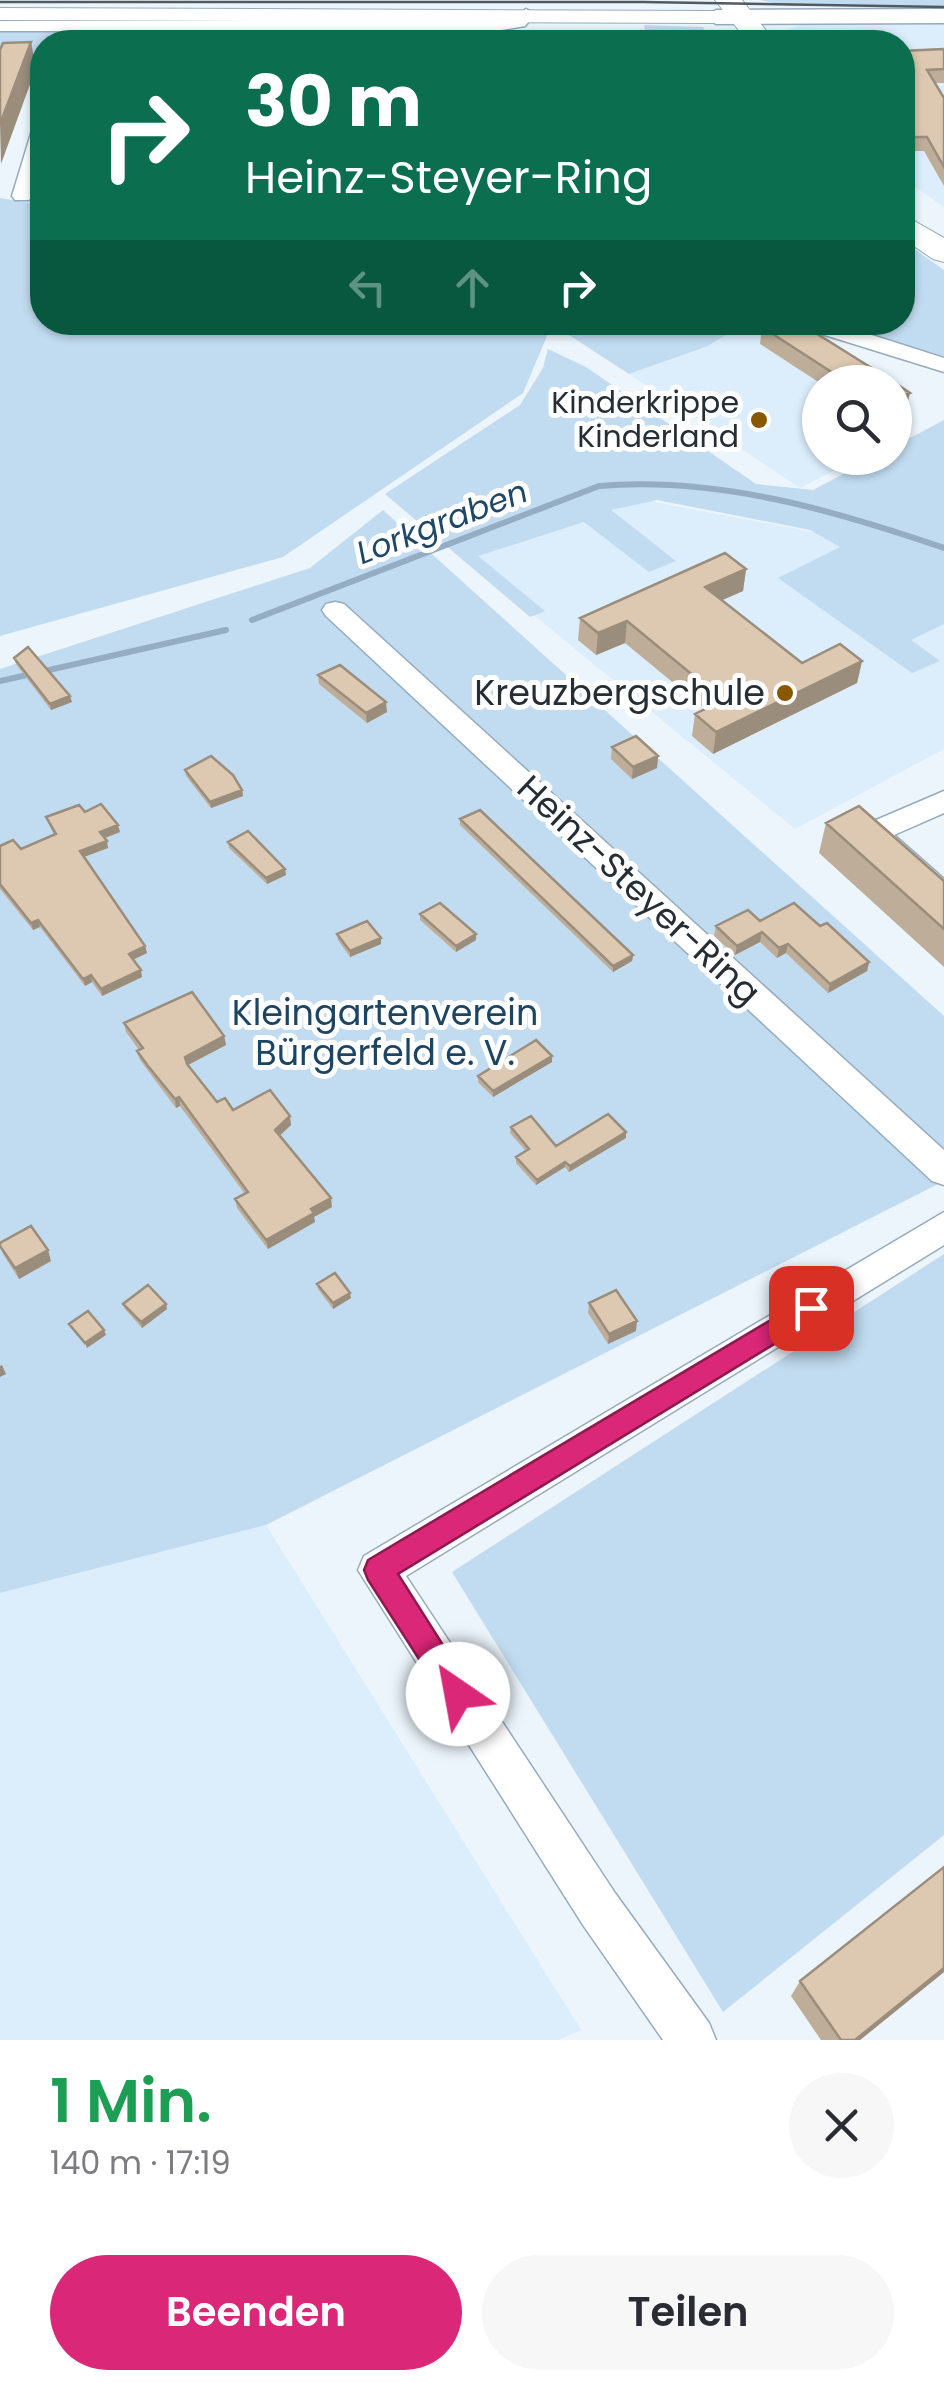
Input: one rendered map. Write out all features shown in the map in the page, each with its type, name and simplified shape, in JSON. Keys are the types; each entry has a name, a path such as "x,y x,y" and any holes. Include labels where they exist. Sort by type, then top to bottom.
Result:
{"main road":[{"path":"725,15 944,16"},
{"path":"725,15 746,30"},
{"path":"915,208 944,227"},
{"path":"915,232 944,252"}],"street":[{"path":"0,14 180,7 725,15"},
{"path":"0,26 496,26 519,22 526,14"},
{"path":"0,192 30,197"},
{"path":"848,335 944,365"},
{"name":"Heinz-Steyer-Ring","path":"335,610 944,1171"},
{"path":"944,801 872,833 944,896"},
{"path":"692,2040 599,1910 378,1570 944,1227"}],"shaded area":[{"path":"944,24 944,207 915,187 915,30 786,30 801,25"},
{"name":"Kinderkrippe Kinderland","path":"726,335 759,335 769,340 802,367 802,475 826,475 800,488 629,374 708,346"},
{"name":"Kreuzbergschule","path":"649,501 845,538 944,564 944,749 795,829 464,558 607,507"},
{"path":"266,1525 581,2030 559,2040 0,2040 0,1593"}],"green space":[{"path":"760,0 944,0 944,6 789,6"},
{"path":"644,25 705,30 645,30"},
{"path":"0,31 30,31 30,64 0,64"},
{"path":"0,198 30,203 30,335 547,335 523,393 283,557 0,636"},
{"path":"915,249 944,270 944,361 864,335 915,335"},
{"path":"569,335 726,335 708,346 629,374"},
{"path":"548,349 586,367 756,484 813,490 842,475 912,475 912,437 944,420 944,624 911,640 940,661 912,673 778,578 840,547 810,530 657,500 611,510 676,561 649,572 584,522 478,556 545,611 530,617 385,494 520,405 543,368"},
{"name":"Kleingartenverein Bürgerfeld e. V.","path":"383,510 944,1016 944,1181 266,1525 0,1593 0,669 310,568"},
{"path":"944,1254 944,1835 723,2012 452,1572"}],"building":[{"path":"3,43 30,45 0,124 0,50"},
{"path":"944,49 944,69 927,70 944,98 944,167 927,137 915,137 915,50"},
{"path":"774,335 819,335 867,365 821,365"},
{"path":"725,553 746,569 705,587 802,663 840,644 862,661 716,732 695,714 723,700 627,621 598,633 580,618"},
{"path":"28,647 70,696 50,704 14,658"},
{"path":"340,665 386,702 366,713 318,675"},
{"path":"636,736 658,756 633,767 612,747"},
{"path":"211,756 233,775 242,790 210,802 185,770"},
{"path":"101,804 118,825 100,832 107,841 80,851 145,946 129,954 141,970 101,989 91,975 83,979 38,920 31,923 0,884 0,846 13,840 21,849 56,834 46,817 79,805 85,812"},
{"path":"859,806 944,881 944,929 826,823"},
{"path":"480,810 633,955 613,966 460,819"},
{"path":"248,831 285,869 266,878 228,842"},
{"path":"440,903 476,934 456,946 420,914"},
{"path":"794,903 820,926 827,923 869,962 830,984 788,944 779,948 762,932 737,946 716,926 748,910 760,921"},
{"path":"367,921 381,938 350,951 337,934"},
{"path":"192,992 224,1036 185,1057 187,1064 217,1102 225,1098 233,1110 270,1090 290,1116 275,1130 331,1198 311,1209 314,1213 266,1240 235,1199 248,1192 179,1097 175,1099 148,1066 137,1051 143,1048 124,1023"},
{"path":"536,1040 552,1056 493,1091 478,1076"},
{"path":"608,1114 626,1132 570,1166 565,1162 537,1180 516,1157 529,1149 511,1127 531,1116 556,1146"},
{"path":"31,1226 48,1250 15,1268 0,1243"},
{"path":"335,1273 350,1293 333,1303 317,1284"},
{"path":"148,1285 166,1304 141,1322 123,1304"},
{"path":"616,1290 637,1321 609,1334 589,1303"},
{"path":"88,1311 104,1330 85,1343 69,1324"},
{"path":"944,1867 944,1968 855,2040 841,2040 800,1981"}],"waterway":[{"name":"Lorkgraben","path":"252,620 599,486 643,484 731,491 817,509 944,548"},
{"name":"Lorkgraben","path":"0,681 226,630"}],"tram line":[{"path":"0,2 643,2 944,7"}],"place":[{"name":"Kinderkrippe Kinderland","path":"759,420"},
{"name":"Kreuzbergschule","path":"785,693"}],"route":[{"path":"458,1694 378,1570 811,1308"}]}
